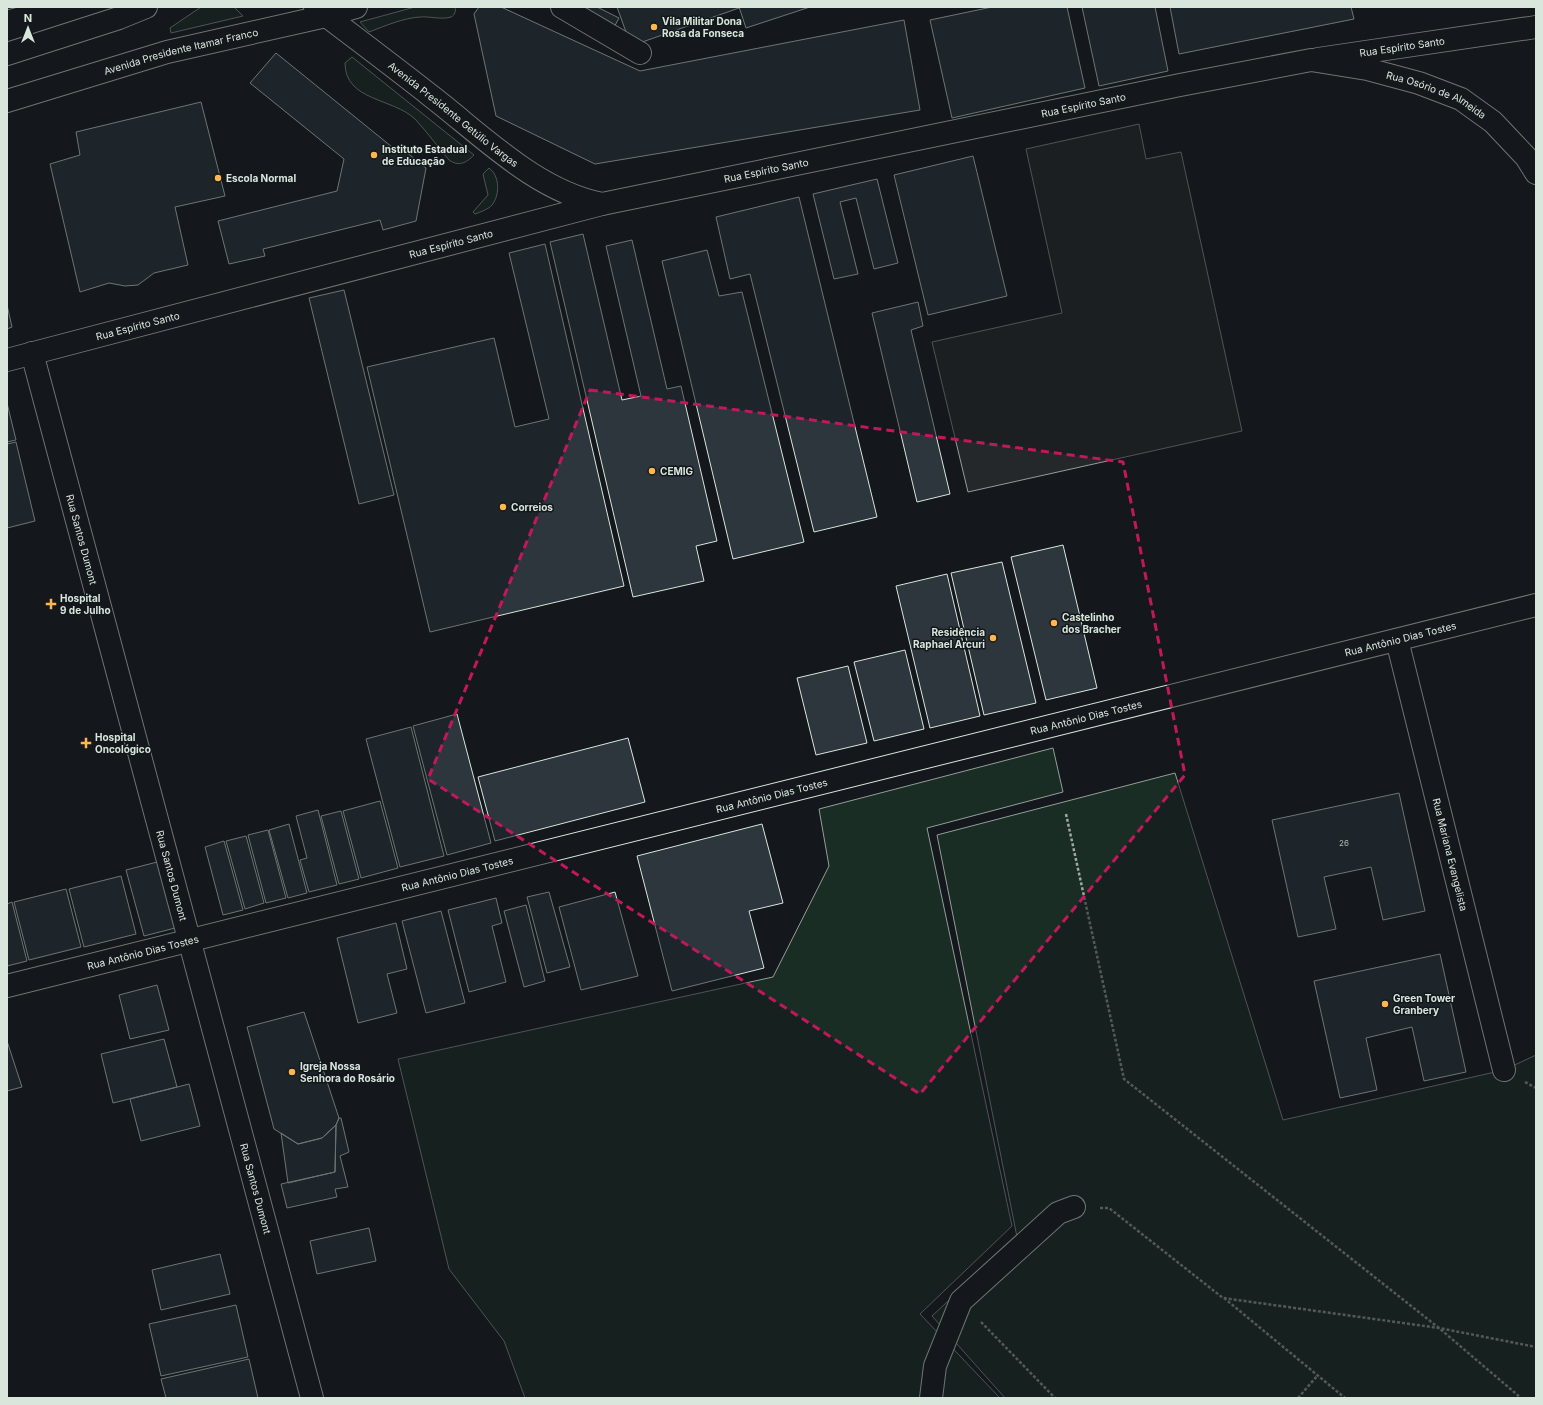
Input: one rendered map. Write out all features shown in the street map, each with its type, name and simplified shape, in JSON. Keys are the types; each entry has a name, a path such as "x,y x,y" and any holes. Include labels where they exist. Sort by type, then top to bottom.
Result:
{"street":[{"path":"7,54 118,12 146,7"},
{"name":"Avenida Presidente Itamar Franco","path":"7,101 167,52 321,11 356,7"},
{"path":"562,7 640,53"},
{"name":"Avenida Presidente Getúlio Vargas","path":"321,11 500,151 533,174 585,200 602,204"},
{"name":"Rua Espírito Santo","path":"7,360 602,204 1180,85 1311,60 1536,27"},
{"name":"Rua Osório de Almeida","path":"1311,60 1367,69 1419,83 1461,99 1494,122 1526,156 1536,173"},
{"name":"Rua Santos Dumont","path":"32,353 312,1398"},
{"name":"Rua Antônio Dias Tostes","path":"7,986 1536,605"},
{"name":"Rua Mariana Evangelista","path":"1397,640 1504,1070"},
{"path":"931,1398 935,1366 961,1301 1058,1213 1074,1207"}],"path":[{"path":"1066,814 1124,1079 1439,1328 1521,1398"},
{"path":"1074,1207 1109,1208 1223,1298 1345,1398"},
{"path":"1223,1298 1439,1328 1536,1347"},
{"path":"961,1301 1055,1398"},
{"path":"1298,1398 1318,1375"}],"highlighted area":[{"path":"590,390 1123,462 1185,775 920,1094 428,779"}],"green space":[{"path":"201,7 234,7 243,16 171,33 170,28"},
{"path":"415,7 455,7 455,10 451,17 424,17 407,19 369,32 360,22"},
{"path":"352,57 474,155 468,160 459,164 449,160 424,129 406,112 361,92 353,85 347,75 345,63"},
{"path":"489,168 493,171 498,186 495,201 491,206 475,214 473,212 488,195 483,174"},
{"path":"1053,748 1063,792 927,828 1012,1226 920,1314 1000,1398 525,1398 504,1341 449,1269 398,1059 773,977 829,866 819,809"},
{"path":"1175,773 1283,1120 1504,1070 1536,1055 1536,1398 1005,1398 932,1316 1017,1237 937,835"}],"shaded area":[{"path":"1139,124 1146,159 1181,152 1242,431 968,492 932,342 1062,313 1026,149"}],"building":[{"path":"7,7 18,7 7,10"},
{"path":"479,7 501,7 640,71 904,20 920,110 595,164 496,116 474,14"},
{"path":"560,7 597,7 619,18 611,33"},
{"name":"Vila Militar Dona Rosa da Fonseca","path":"617,7 739,7 739,8 631,46"},
{"name":"Vila Militar Dona Rosa da Fonseca","path":"739,7 810,7 746,28"},
{"path":"992,7 1067,7 1085,88 952,118 930,20"},
{"path":"1082,7 1155,7 1168,71 1099,86"},
{"path":"1170,7 1351,7 1354,19 1179,54"},
{"name":"Instituto Estadual de Educação","path":"276,53 397,151 400,147 426,168 416,221 383,230 380,220 263,249 265,256 229,264 218,221 337,191 344,159 250,83"},
{"path":"201,102 225,196 175,207 188,265 154,273 138,285 125,286 109,283 80,292 50,164 80,155 76,132"},
{"path":"973,156 1007,296 928,315 894,175"},
{"path":"877,179 898,263 874,269 856,198 840,202 858,274 834,279 813,194"},
{"path":"799,197 877,517 814,532 750,274 730,279 716,217"},
{"name":"CEMIG","path":"583,234 622,400 641,396 606,246 632,240 667,389 681,386 717,541 696,546 704,581 633,597 550,242"},
{"name":"Correios","path":"545,244 624,586 430,632 367,367 494,338 515,427 549,419 509,253"},
{"path":"707,250 719,296 742,292 804,542 733,559 662,261"},
{"path":"344,290 394,495 359,504 309,298"},
{"path":"918,302 923,326 911,330 950,494 917,502 872,313"},
{"path":"7,305 12,327 7,329"},
{"path":"7,403 16,440 7,442"},
{"path":"16,442 35,521 7,528 7,444"},
{"name":"Castelinho dos Bracher","path":"1063,545 1097,688 1046,700 1011,557"},
{"name":"Residência Raphael Arcuri","path":"1002,562 1036,703 984,715 951,573"},
{"path":"947,574 980,716 930,728 896,586"},
{"path":"905,650 924,729 874,741 854,662"},
{"path":"848,666 867,743 816,755 797,678"},
{"path":"457,714 491,843 447,855 413,726"},
{"path":"411,727 444,856 400,867 366,739"},
{"path":"628,738 645,802 495,841 478,777"},
{"path":"1399,793 1425,911 1383,920 1371,867 1324,877 1336,929 1298,937 1272,820"},
{"path":"380,801 398,868 361,878 343,811"},
{"path":"318,810 337,885 309,892 300,860 307,858 296,816"},
{"path":"341,811 359,879 339,884 321,816"},
{"path":"289,824 307,893 288,898 269,830"},
{"path":"762,824 783,903 749,911 764,968 672,991 637,856"},
{"path":"268,830 286,898 266,903 248,835"},
{"path":"246,836 264,903 245,909 226,841"},
{"path":"224,841 243,910 223,915 205,847"},
{"path":"165,860 183,926 144,936 126,870"},
{"path":"121,876 136,934 84,947 69,889"},
{"path":"66,889 81,947 29,960 14,902"},
{"path":"549,892 570,967 547,973 527,897"},
{"path":"615,892 638,976 581,990 559,907"},
{"path":"496,898 502,923 492,926 506,982 469,992 448,910"},
{"path":"12,902 27,961 7,966 7,904"},
{"path":"526,905 545,981 524,987 504,911"},
{"path":"441,911 465,1003 426,1013 402,921"},
{"path":"396,923 407,969 387,974 397,1013 358,1023 337,938"},
{"name":"Green Tower Granbery","path":"1440,954 1466,1072 1424,1081 1412,1027 1366,1038 1377,1090 1340,1098 1314,981"},
{"path":"157,985 169,1030 130,1039 119,995"},
{"name":"Igreja Nossa Senhora do Rosário","path":"304,1012 339,1118 336,1125 322,1138 298,1144 274,1129 247,1027"},
{"path":"164,1039 177,1087 113,1103 101,1054"},
{"path":"7,1041 22,1087 7,1091"},
{"path":"189,1084 200,1126 141,1141 130,1099"},
{"path":"339,1118 341,1118 349,1152 340,1156 348,1187 335,1189 337,1197 287,1208 281,1184 335,1172 336,1125"},
{"path":"336,1125 335,1172 288,1183 281,1133 298,1144 322,1138"},
{"path":"369,1228 376,1261 317,1274 310,1241"},
{"path":"220,1254 230,1294 161,1310 152,1270"},
{"path":"236,1305 248,1357 161,1376 149,1324"},
{"path":"249,1359 258,1398 166,1398 161,1379"}],"place":[{"name":"Vila Militar Dona Rosa da Fonseca","path":"654,27"},
{"name":"Instituto Estadual de Educação","path":"374,155"},
{"name":"Escola Normal","path":"218,178"},
{"name":"CEMIG","path":"652,471"},
{"name":"Correios","path":"503,507"},
{"name":"Hospital 9 de Julho","path":"51,604"},
{"name":"Castelinho dos Bracher","path":"1054,623"},
{"name":"Residência Raphael Arcuri","path":"993,638"},
{"name":"Hospital Oncológico","path":"86,743"},
{"name":"Green Tower Granbery","path":"1385,1004"},
{"name":"Igreja Nossa Senhora do Rosário","path":"292,1072"}]}
